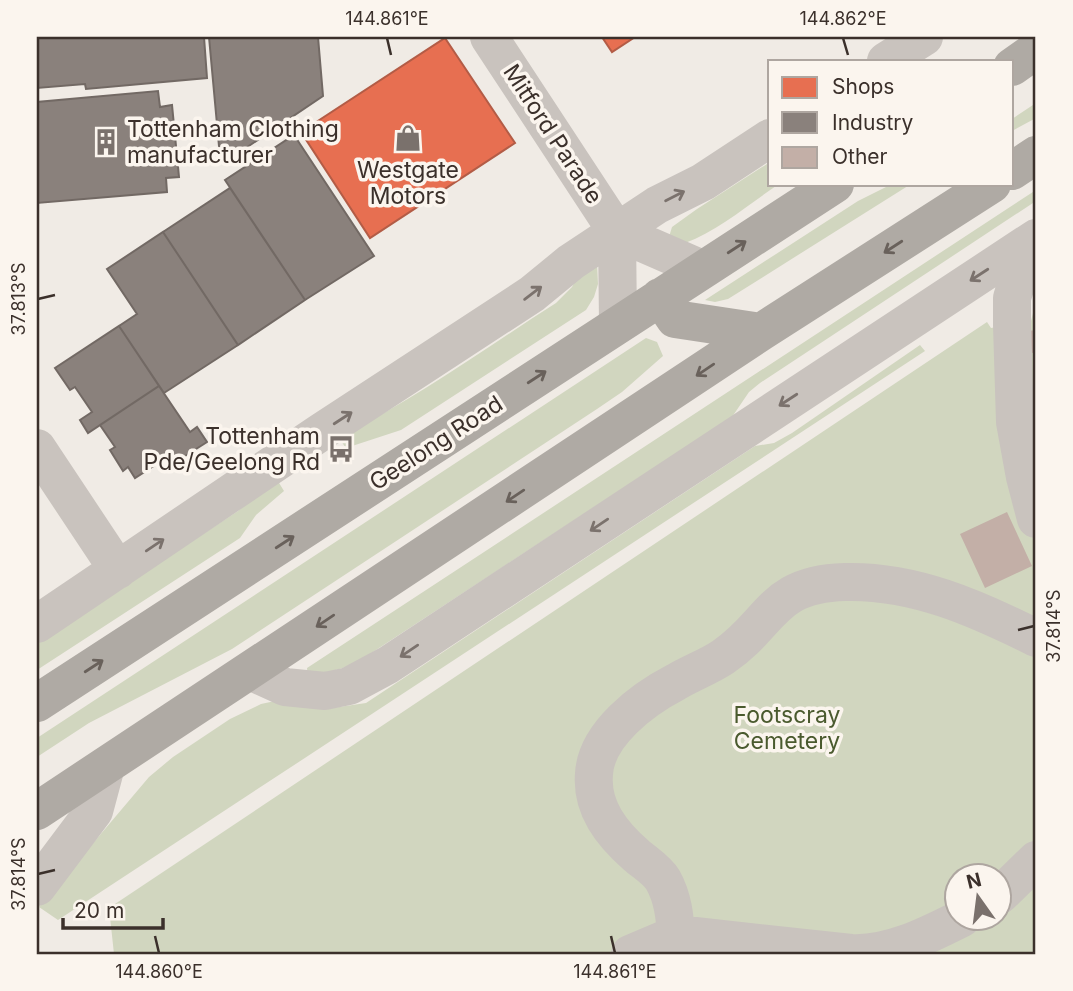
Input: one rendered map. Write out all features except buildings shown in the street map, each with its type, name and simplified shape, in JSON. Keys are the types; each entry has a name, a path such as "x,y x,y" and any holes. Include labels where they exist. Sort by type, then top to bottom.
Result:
{"highway":[{"path":"1014,66 1036,50"},
{"path":"1014,170 1036,155"},
{"name":"Geelong Road","path":"37,703 832,186"},
{"path":"37,811 761,332 989,186"},
{"path":"660,297 675,319 761,332"}],"street":[{"name":"Mitford Parade","path":"489,37 617,232"},
{"path":"888,60 924,37"},
{"path":"37,624 321,432 532,294 571,262 657,205 703,182 768,139"},
{"path":"617,232 702,269"},
{"path":"617,232 618,324"},
{"path":"1032,241 1012,298 1012,326 1015,422 1036,519"},
{"path":"250,671 285,687 325,691 349,686 378,670 1032,241"},
{"path":"37,449 118,570"},
{"path":"676,937 674,911 664,882 659,874 609,828 599,807 594,787 594,768 602,746 638,709 672,684 726,656 781,599 817,585 871,582 912,588 950,600 1036,638"},
{"path":"37,887 94,811 106,766"},
{"path":"1014,881 1036,860"},
{"path":"630,954 676,937 706,937 873,953 898,946 944,926"}],"green space":[{"path":"1036,103 1036,118 1014,130 1014,118"},
{"path":"768,163 768,186 776,186 698,238 685,243 669,237 672,227"},
{"path":"888,186 908,186 728,299 715,302 705,300 858,201"},
{"path":"1036,190 1036,201 760,383 749,392 732,417 353,665 308,678 307,668"},
{"path":"597,264 598,284 586,310 401,430 346,448 338,437 422,390 556,303 572,287 579,273"},
{"name":"Footscray Cemetery","path":"1036,301 1036,954 114,954 109,908 987,322 991,328 1031,321"},
{"path":"646,338 657,342 663,356 622,392 232,649 89,723 37,757 37,738"},
{"path":"920,345 925,351 58,920 39,907 149,777 173,757 230,719 261,704 275,701 332,708 366,703 755,446 774,443 792,433"},
{"path":"276,478 284,491 256,515 240,538 37,670 37,643 238,511"}],"place":[{"name":"Westgate Motors","path":"408,138"},
{"name":"Tottenham Clothing manufacturer","path":"106,142"},
{"name":"Tottenham Pde/Geelong Rd","path":"341,449"}]}
